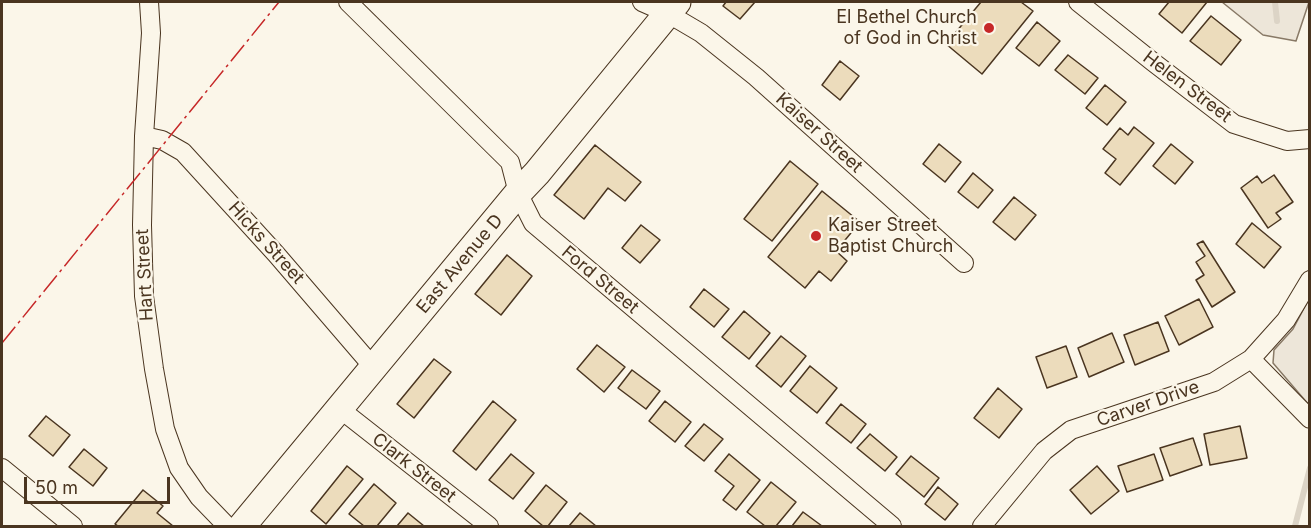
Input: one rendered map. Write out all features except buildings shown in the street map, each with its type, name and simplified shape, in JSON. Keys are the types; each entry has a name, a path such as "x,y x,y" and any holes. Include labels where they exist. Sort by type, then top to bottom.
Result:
{"main road":[{"name":"East Avenue D","path":"243,526 518,193 537,174 672,7"}],"street":[{"name":"Hart Street","path":"149,2 151,33 142,207 144,296 154,369 165,429 179,468 199,497 227,526"},
{"name":"Ford Street","path":"348,2 510,162 518,193 533,223 892,526"},
{"name":"Kaiser Street","path":"642,2 672,7 756,77 964,263"},
{"name":"Helen Street","path":"1078,2 1234,124 1287,141 1310,139"},
{"name":"Hicks Street","path":"144,136 162,140 183,152 276,254 374,368"},
{"name":"Carver Drive","path":"982,526 1044,451 1071,430 1214,382 1251,359 1286,320 1310,280"},
{"path":"1251,359 1310,419"},
{"name":"Clark Street","path":"340,409 489,526"},
{"path":"2,468 73,526"}],"shaded area":[{"path":"1222,2 1309,2 1296,41 1263,35"},
{"path":"1309,299 1309,405 1273,363 1274,350 1293,329"}],"waterway":[{"path":"1275,2 1277,21"},
{"path":"1295,526 1310,468"}],"power":[{"path":"2,343 279,2"}],"place":[{"name":"El Bethel Church of God in Christ","path":"989,28"},
{"name":"Kaiser Street Baptist Church","path":"816,236"}]}
